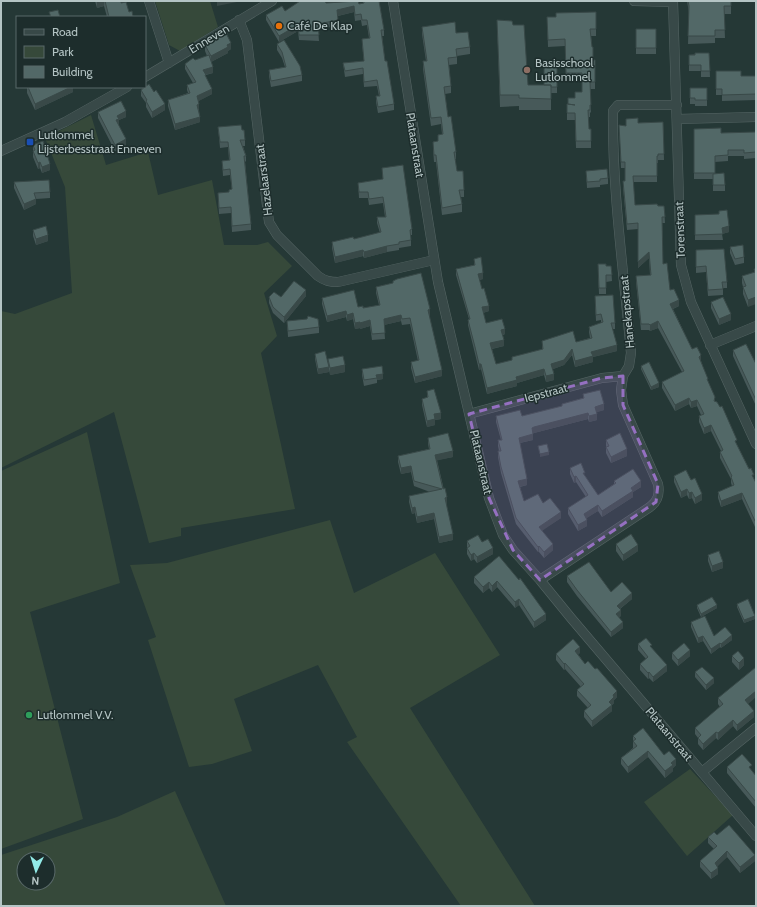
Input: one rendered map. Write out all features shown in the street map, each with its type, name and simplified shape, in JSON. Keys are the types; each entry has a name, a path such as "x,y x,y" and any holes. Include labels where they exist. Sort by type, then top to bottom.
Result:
{"street":[{"path":"149,1 169,63"},
{"name":"Enneven","path":"146,76 272,1"},
{"name":"Plataanstraat","path":"393,1 434,260 489,498 498,524 513,550 756,836"},
{"path":"634,1 673,1"},
{"name":"Torenstraat","path":"673,1 681,265 690,302 755,440"},
{"name":"Hazelaarstraat","path":"239,20 247,40 269,222 276,235 318,276 331,282 338,282 434,260"},
{"path":"1,151 65,122 125,88"},
{"name":"Hanekapstraat","path":"540,580 656,502 659,492 658,484 623,405 621,390 623,376 629,366 631,353 613,149 613,111 618,105 676,105"},
{"path":"677,119 756,117"},
{"path":"710,345 756,326"},
{"name":"Iepstraat","path":"469,414 602,378 623,376"},
{"path":"702,772 756,728"}],"highlighted area":[{"path":"623,376 623,405 658,484 656,502 540,580 513,550 489,498 469,414 602,378"}],"green space":[{"path":"155,1 210,1 218,27 180,51 169,45"},
{"path":"91,115 106,165 148,152 158,195 212,180 224,245 257,245 268,242 292,266 264,293 277,336 261,353 295,509 181,528 181,536 149,543 114,412 1,468 1,311 15,314 72,293 65,187 45,138"},
{"name":"Lutlommel V.V.","path":"87,432 120,583 30,612 83,819 1,849 1,471"},
{"path":"330,520 354,593 435,553 500,655 410,708 535,906 461,906 347,742 357,737 318,665 234,699 252,751 212,764 189,767 148,640 156,637 130,565 167,563"},
{"path":"690,769 733,815 687,856 644,802"},
{"path":"175,791 226,906 1,906 1,855 117,817"}],"building":[{"path":"105,1 121,1 121,3 126,2 129,12 132,11 133,16 109,16"},
{"path":"300,1 325,1 326,3 358,1 359,4 364,3 364,1 379,1 384,30 381,30 385,61 387,61 394,104 378,107 376,96 380,96 377,80 364,82 363,68 345,71 343,63 364,61 362,39 370,38 367,20 362,20 361,14 355,15 354,6 337,10 338,20 318,24 319,35 299,35 298,25 279,36 266,15 282,6 285,11"},
{"path":"688,1 731,1 731,6 724,6 725,30 715,30 715,36 688,36"},
{"path":"58,10 60,16 51,16 49,12"},
{"path":"596,12 596,29 590,29 593,47 593,60 595,60 595,82 590,82 591,105 590,110 588,110 591,141 576,141 575,113 567,113 567,104 575,105 568,104 568,98 575,98 575,92 582,92 582,73 566,73 565,39 548,40 547,17 556,17 556,13"},
{"path":"497,20 512,21 513,25 524,25 528,85 551,85 551,99 519,98 519,95 500,95"},
{"path":"455,22 456,33 468,32 470,47 456,49 457,57 448,58 451,86 444,87 448,117 451,116 457,171 463,171 464,190 459,190 462,204 442,208 436,155 434,155 433,142 438,141 438,135 443,134 441,117 431,118 423,61 427,61 422,27"},
{"path":"636,29 656,29 656,48 636,48"},
{"path":"226,33 231,43 227,45 228,47 211,56 205,45"},
{"path":"284,40 300,66 302,75 271,81 269,70 286,67 282,52 277,44"},
{"path":"695,53 709,53 710,71 701,71 701,65 689,65 689,55 695,55"},
{"path":"209,55 213,67 203,70 212,89 197,96 199,104 197,105 200,117 175,124 168,100 190,93 187,85 196,82 185,64 193,58 195,60"},
{"path":"544,67 557,67 557,87 544,85"},
{"path":"716,71 741,71 741,76 756,76 756,94 722,95 722,89 716,89"},
{"path":"149,84 154,92 156,90 165,104 152,112 141,90 146,88"},
{"path":"28,88 69,88 35,104"},
{"path":"690,88 707,88 707,100 695,100 695,98 690,98"},
{"path":"121,101 126,111 117,116 119,119 116,120 126,139 115,145 98,112"},
{"path":"638,118 638,123 663,122 664,154 658,154 657,156 657,176 633,176 635,205 657,204 658,206 664,206 665,217 662,217 663,264 667,263 670,290 674,289 679,300 670,304 692,349 697,347 701,355 699,357 715,397 714,401 717,402 720,407 722,406 737,440 735,441 749,469 751,468 754,475 752,475 756,483 755,521 742,493 721,501 718,492 734,485 732,476 720,452 723,450 711,425 704,428 699,416 704,414 697,400 691,402 689,398 675,405 662,382 684,371 658,321 650,325 641,324 636,276 651,275 649,252 638,262 638,223 627,224 623,181 625,181 625,162 621,162 619,125 626,126 626,119"},
{"path":"241,125 242,130 244,130 245,140 240,140 246,156 244,156 251,224 232,226 231,207 219,208 218,193 229,192 229,190 232,189 230,169 223,170 222,161 230,160 228,142 220,142 218,127"},
{"path":"721,128 721,133 756,132 756,152 744,153 744,150 728,150 728,155 715,156 715,173 694,173 694,129"},
{"path":"43,141 50,164 42,167 40,162 38,163 33,151 35,150 33,145"},
{"path":"403,165 412,229 410,230 411,240 364,252 363,250 335,257 332,242 353,237 354,239 381,232 377,217 386,217 383,197 369,199 368,192 359,192 358,183 383,179 382,168"},
{"path":"607,169 608,178 600,179 600,181 587,182 586,171"},
{"path":"724,173 725,185 713,185 713,174"},
{"path":"49,180 50,192 34,193 36,199 24,204 14,182"},
{"path":"727,210 729,226 722,228 723,234 695,235 695,215 719,214 719,211"},
{"path":"46,226 48,235 36,239 33,230"},
{"path":"743,245 744,257 735,259 730,247"},
{"path":"724,249 727,282 722,282 723,289 708,290 706,266 696,267 696,250"},
{"path":"481,257 483,273 478,274 489,306 482,307 486,323 502,319 505,329 501,330 504,340 490,343 496,364 512,360 512,357 543,349 542,341 573,331 576,342 592,338 589,327 603,322 601,314 596,315 595,296 613,295 615,323 611,323 617,345 591,352 593,356 575,361 572,349 564,360 551,364 554,374 546,376 544,369 516,377 517,380 487,388 481,364 479,364 468,320 470,319 456,269 475,265 474,259"},
{"path":"598,264 606,264 606,266 611,266 612,275 606,275 606,288 599,288"},
{"path":"754,269 756,269 756,297 748,300 743,287 746,286 742,276 755,272"},
{"path":"421,273 442,370 415,377 411,362 419,360 410,318 402,319 401,315 384,319 385,333 372,334 370,320 355,323 353,313 347,315 346,311 327,316 322,298 354,290 358,307 363,306 363,308 380,305 376,287 393,283 393,281 397,279"},
{"path":"294,281 306,290 284,317 273,307 269,297 274,292 281,297"},
{"path":"723,297 731,314 719,319 711,302"},
{"path":"308,316 318,319 319,327 288,331 287,321 307,319"},
{"path":"746,344 756,364 756,400 733,350"},
{"path":"325,351 329,367 318,369 315,354"},
{"path":"343,356 345,365 330,368 328,359"},
{"path":"649,362 659,383 651,387 641,366"},
{"path":"382,366 383,374 376,375 377,378 364,380 362,369"},
{"path":"434,389 441,413 434,414 435,419 427,421 422,399 428,397 427,391"},
{"path":"600,390 604,404 595,407 597,414 589,416 588,413 534,427 532,428 533,434 519,438 527,479 518,481 524,501 538,494 543,503 550,498 561,512 539,527 553,544 544,552 539,546 538,547 516,518 501,467 498,451 501,451 498,440 502,440 496,416 520,410 522,416 562,406 562,404 584,398 583,394"},
{"path":"448,433 453,451 435,455 443,489 445,488 447,497 445,498 453,534 439,537 434,513 417,517 415,507 412,508 409,496 442,489 414,481 411,466 401,468 398,456 430,449 428,438"},
{"path":"620,433 627,449 611,457 606,447 609,446 606,440"},
{"path":"547,444 549,452 540,454 538,446"},
{"path":"581,463 585,473 583,473 598,495 616,483 614,481 633,469 641,481 631,488 633,491 602,511 598,505 584,514 587,520 578,525 568,508 588,495 576,476 574,477 570,468"},
{"path":"686,470 691,480 695,478 702,494 695,498 692,492 689,493 687,489 681,492 674,476"},
{"path":"631,534 638,545 623,555 616,544"},
{"path":"478,535 482,542 488,539 493,548 477,557 474,553 471,555 467,548 470,546 467,541"},
{"path":"719,551 723,562 712,566 708,555"},
{"path":"499,556 519,580 520,578 546,614 534,622 519,599 515,602 497,581 492,586 489,582 483,587 474,577"},
{"path":"589,562 611,592 622,582 632,593 617,606 621,610 616,614 623,622 611,632 567,576"},
{"path":"712,597 717,605 701,614 697,605"},
{"path":"748,599 755,616 744,620 737,604"},
{"path":"705,616 714,636 725,627 732,635 721,644 720,643 711,649 703,636 698,638 691,622"},
{"path":"646,638 652,645 650,646 667,665 653,677 640,664 648,657 638,644"},
{"path":"573,639 580,647 575,651 585,664 588,661 595,669 597,668 617,691 609,702 612,705 592,721 584,711 591,705 577,690 584,684 556,654"},
{"path":"684,643 690,650 678,660 672,653"},
{"path":"738,651 744,658 739,663 732,656"},
{"path":"702,667 714,678 706,685 695,672"},
{"path":"756,667 756,691 745,700 754,711 737,725 733,720 718,733 716,732 703,744 698,738 701,735 695,728 723,704 718,698"},
{"path":"643,728 664,755 669,751 676,759 671,763 673,765 665,771 648,751 628,767 621,758 637,746 633,741 636,739 633,736"},
{"path":"742,754 752,765 749,767 756,776 756,802 727,767"},
{"path":"729,825 755,855 740,867 727,851 715,863 718,868 711,873 700,861 717,846 708,837 714,832 717,835"}],"place":[{"name":"Café De Klap","path":"279,26"},
{"name":"Basisschool Lutlommel","path":"527,70"},
{"name":"Lutlommel Lijsterbesstraat Enneven","path":"30,142"},
{"name":"Lutlommel V.V.","path":"29,715"}]}
